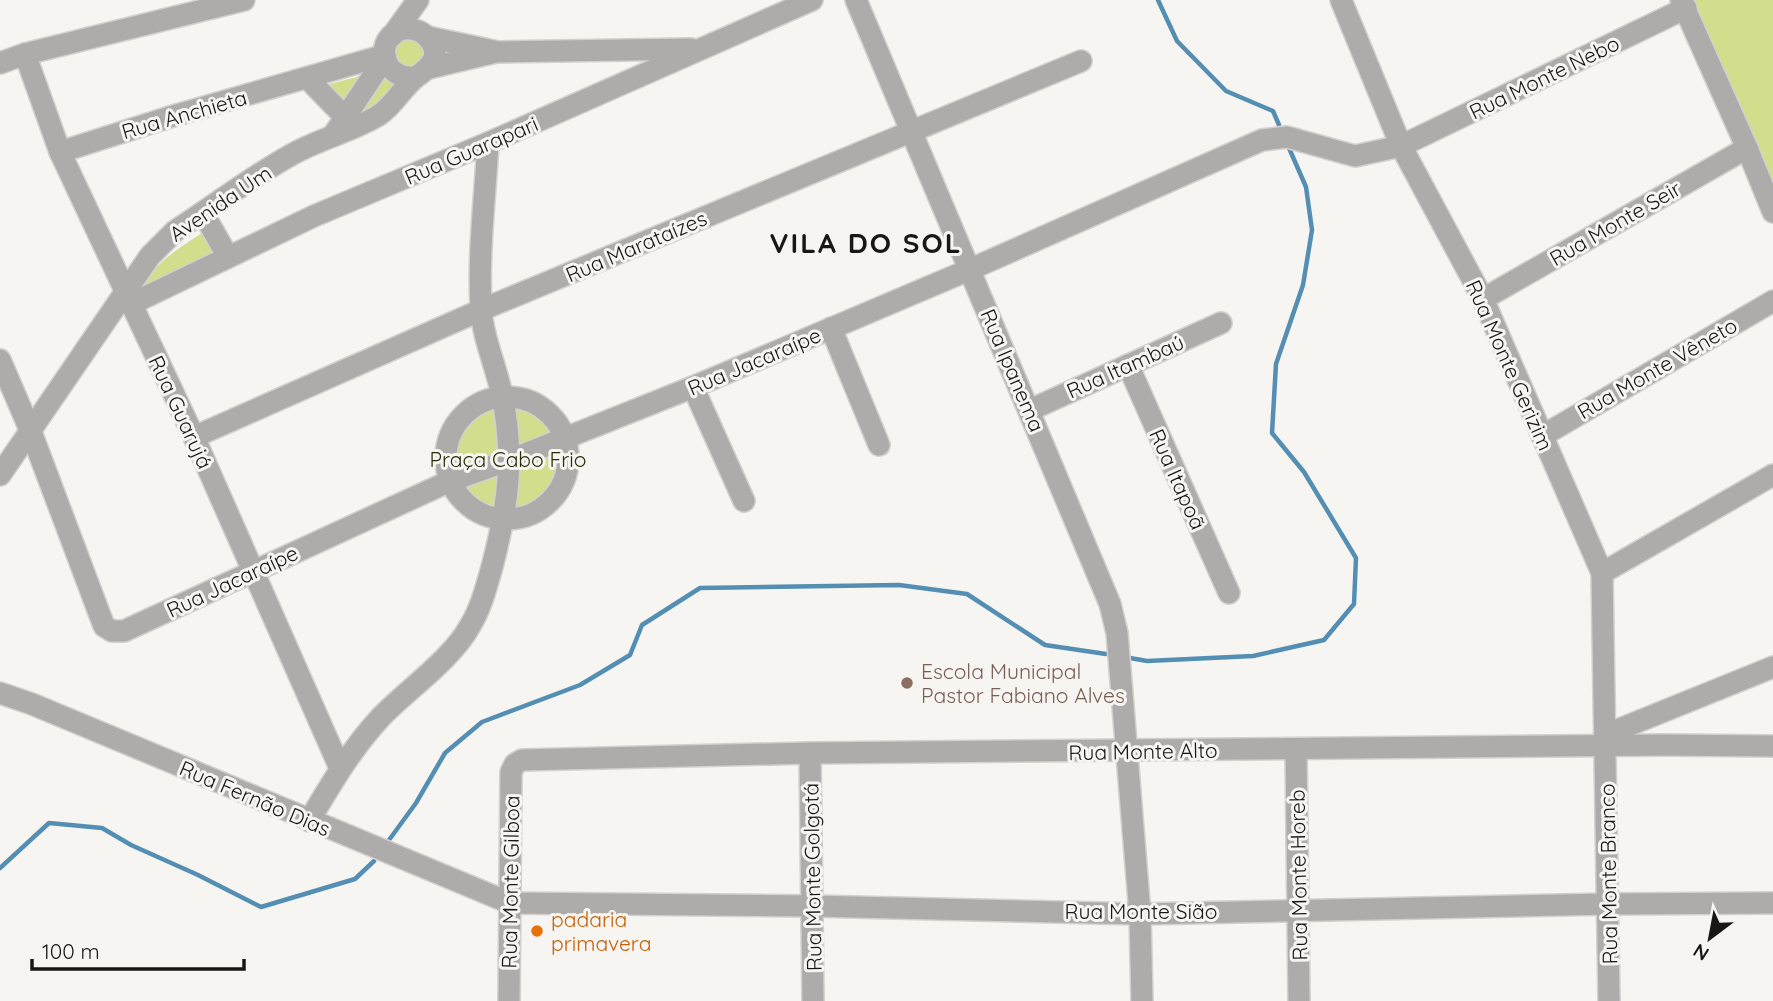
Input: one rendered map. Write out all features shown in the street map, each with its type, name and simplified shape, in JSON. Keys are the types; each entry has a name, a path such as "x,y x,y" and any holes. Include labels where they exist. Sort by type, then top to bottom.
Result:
{"street":[{"path":"0,63 25,54 244,0"},
{"path":"308,79 346,125 418,0"},
{"path":"422,73 434,52 424,34 426,0"},
{"name":"Rua Guarapari","path":"129,299 812,0"},
{"name":"Rua Ipanema","path":"856,0 1110,604 1117,633 1140,914 1142,1001"},
{"name":"Rua Monte Gerizim","path":"1347,2 1401,146 1483,299 1602,573 1605,741"},
{"path":"1684,4 1748,148 1773,212"},
{"name":"Rua Monte Nebo","path":"1401,146 1684,4"},
{"path":"496,52 422,73 399,76 387,66 387,50 406,29 496,52 701,49"},
{"name":"Rua Anchieta","path":"60,152 173,116 308,79 387,50"},
{"name":"Rua Guarujá","path":"25,54 60,152 194,437 340,768"},
{"name":"Rua Marataízes","path":"194,437 481,310 1081,61"},
{"name":"Avenida Um","path":"0,475 129,299 156,250 175,231 291,154 346,125 379,116 422,73"},
{"name":"Rua Jacaraípe","path":"31,432 104,625 113,631 124,631 450,481 693,387 971,270 1262,140 1287,137 1355,156 1401,146"},
{"path":"309,821 340,768 381,718 469,629 481,607 505,519 510,460 502,397 481,310 481,255 488,144"},
{"name":"Rua Monte Seir","path":"1483,299 1748,148"},
{"path":"203,213 228,257"},
{"name":"Rua Monte Vêneto","path":"1542,436 1773,300"},
{"name":"Rua Itambaú","path":"1030,410 1221,323"},
{"path":"831,328 879,445"},
{"path":"0,360 31,432"},
{"name":"Rua Itapoã","path":"1128,365 1229,593"},
{"path":"693,387 744,501"},
{"path":"502,397 522,399 540,407 555,420 565,437 568,457 566,477 556,495 542,508 524,517 505,519 487,516 472,508 459,496 450,481 446,463 447,443 454,426 467,411 484,401 502,397"},
{"path":"1602,573 1773,475"},
{"path":"1605,741 1773,667"},
{"name":"Rua Fernão Dias","path":"0,693 509,903"},
{"name":"Rua Monte Alto","path":"515,764 522,760 810,753 1296,749 1605,741 1773,747"},
{"name":"Rua Monte Branco","path":"1605,741 1609,1001"},
{"name":"Rua Monte Horeb","path":"1296,749 1299,1001"},
{"name":"Rua Monte Golgotá","path":"810,753 813,1001"},
{"name":"Rua Monte Gilboa","path":"509,1001 511,772 515,764"},
{"name":"Rua Monte Sião","path":"509,903 813,906 1140,914 1300,909 1773,903"}],"green space":[{"path":"1679,0 1773,0 1773,216"},
{"path":"412,33 429,57 406,73 390,47"},
{"path":"384,69 402,89 368,110 360,111"},
{"path":"368,74 340,106 322,86"},
{"path":"205,231 220,255 142,289 161,263"},
{"name":"Praça Cabo Frio","path":"508,403 529,407 548,419 560,438 564,459 560,480 548,499 529,511 508,515 487,511 468,499 456,480 452,459 456,438 468,419 487,407"}],"waterway":[{"path":"1158,0 1177,41 1226,91 1273,111 1279,125"},
{"path":"1130,658 1147,661 1253,656 1324,640 1354,604 1356,558 1304,472 1272,433 1276,364 1303,285 1312,230 1306,187 1289,148"},
{"path":"389,840 416,803 445,753 482,722 580,685 630,655 642,625 700,588 899,585 967,594 1045,645 1106,654"},
{"path":"0,868 49,823 102,828 131,845 261,907 355,879 374,861"}],"place":[{"name":"Escola Municipal Pastor Fabiano Alves","path":"907,683"},
{"name":"padaria primavera","path":"537,931"}],"district":[{"name":"VILA DO SOL","path":"866,242"}]}
